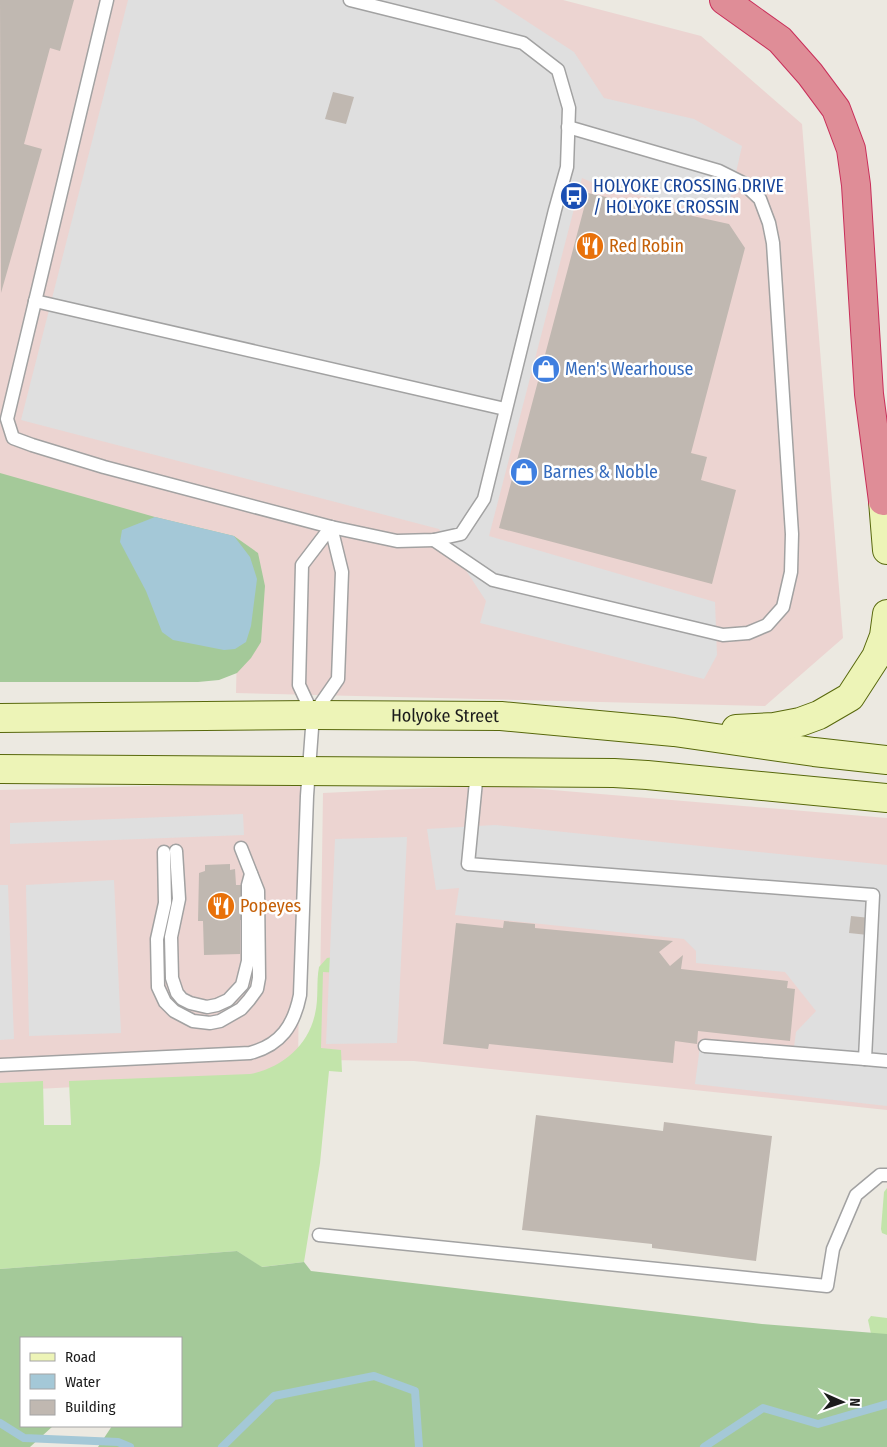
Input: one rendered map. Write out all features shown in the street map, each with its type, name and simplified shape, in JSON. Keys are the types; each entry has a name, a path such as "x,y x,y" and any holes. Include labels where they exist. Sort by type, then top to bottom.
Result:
{"highway":[{"path":"724,0 780,40 810,74 836,109 851,149 856,185 869,394 885,496"}],"street":[{"path":"885,496 887,550"},
{"path":"674,732 774,726 800,722 827,710 850,697 864,677 876,657 884,636 887,614"},
{"name":"Holyoke Street","path":"0,718 314,715 501,716 674,732 814,752 887,760"},
{"path":"0,768 310,772 477,771 647,775 887,798"}],"lane":[{"path":"13,438 7,419 106,0"},
{"path":"0,438 13,438 104,467 331,527 397,541 434,540 461,534 484,500 505,409 567,167 569,108 558,70 523,43 350,0"},
{"path":"434,540 493,580 723,634 748,633 767,624 783,607 791,572 792,534 773,243 769,223 760,199 743,183 719,171 568,127"},
{"path":"35,301 505,409"},
{"path":"314,715 338,680 342,572 331,527"},
{"path":"0,1066 250,1053 271,1045 281,1036 296,1015 300,995 307,804 314,715 300,685 302,565 331,527"},
{"path":"477,771 468,864 873,895 865,1060"},
{"path":"170,852 165,903 157,939 158,987 165,1002 174,1011 193,1021 210,1022 220,1021 240,1009 257,989 259,978 258,891 241,848"},
{"path":"706,1046 887,1061"},
{"path":"319,1235 827,1286 833,1249 856,1195 880,1175 887,1175"}],"shaded area":[{"path":"0,0 563,0 701,36 802,124 843,638 765,706 236,693 239,566 0,503"},
{"path":"128,0 494,0 574,52 604,98 694,119 742,146 726,217 598,185 582,178 489,536 715,602 717,655 704,679 480,623 486,601 439,529 21,420"},
{"path":"301,782 298,1075 0,1091 0,790"},
{"path":"493,785 887,818 887,1110 414,1061 319,1060 323,793"},
{"path":"243,814 244,835 10,844 10,823"},
{"path":"495,825 887,865 887,1106 695,1084 701,1039 794,1047 796,1032 816,1011 785,972 696,963 696,951 684,939 455,915 459,888 436,890 427,829"},
{"path":"407,837 397,1043 326,1044 335,839"},
{"path":"114,880 121,1033 29,1036 26,885"},
{"path":"0,885 8,885 14,1039 0,1040"}],"green space":[{"path":"0,473 155,517 234,536 258,553 265,586 261,642 251,658 237,673 219,680 198,682 0,682"},
{"path":"333,957 339,973 323,972 321,1048 341,1050 342,1072 329,1071 320,1163 304,1262 261,1267 237,1251 0,1269 0,1083 43,1081 44,1125 71,1125 69,1081 250,1074 273,1067 292,1054 312,1026 316,1008 319,967 327,958"},
{"path":"887,1188 887,1235 882,1233 881,1229 884,1192"},
{"path":"237,1251 262,1267 304,1262 311,1271 762,1324 887,1334 887,1447 98,1447 111,1427 182,1427 182,1337 20,1337 20,1427 52,1427 30,1447 0,1447 0,1269"},
{"path":"871,1316 887,1318 887,1334 871,1334 868,1320"}],"water":[{"path":"155,517 234,536 250,557 257,579 251,626 246,642 235,649 224,650 173,640 162,632 146,591 120,542 122,530"}],"building":[{"path":"0,0 74,0 60,51 50,48 24,144 42,149 1,293"},
{"path":"333,92 354,97 346,124 325,119"},
{"path":"588,193 729,224 745,248 691,453 707,457 701,480 736,490 712,584 499,528"},
{"name":"Popeyes","path":"230,864 230,870 235,869 236,885 243,885 244,920 240,920 240,954 204,955 203,921 198,921 199,873 205,871 205,865"},
{"path":"851,916 870,918 868,935 849,933"},
{"path":"504,921 535,924 535,928 673,941 659,952 670,966 683,955 681,969 788,981 787,988 795,989 790,1041 698,1031 697,1044 675,1041 673,1063 489,1044 488,1049 443,1044 456,923 503,928"},
{"path":"536,1115 663,1131 664,1122 772,1136 756,1261 652,1248 652,1244 522,1230"}],"waterway":[{"path":"222,1447 274,1396 374,1376 415,1391 419,1447"},
{"path":"704,1447 763,1408 818,1424 887,1404"},
{"path":"0,1423 24,1438 118,1442 130,1447"}],"place":[{"name":"HOLYOKE CROSSING DRIVE / HOLYOKE CROSSIN","path":"574,196"},
{"name":"Red Robin","path":"590,246"},
{"name":"Men's Wearhouse","path":"546,369"},
{"name":"Barnes & Noble","path":"524,472"},
{"name":"Popeyes","path":"221,906"}]}
